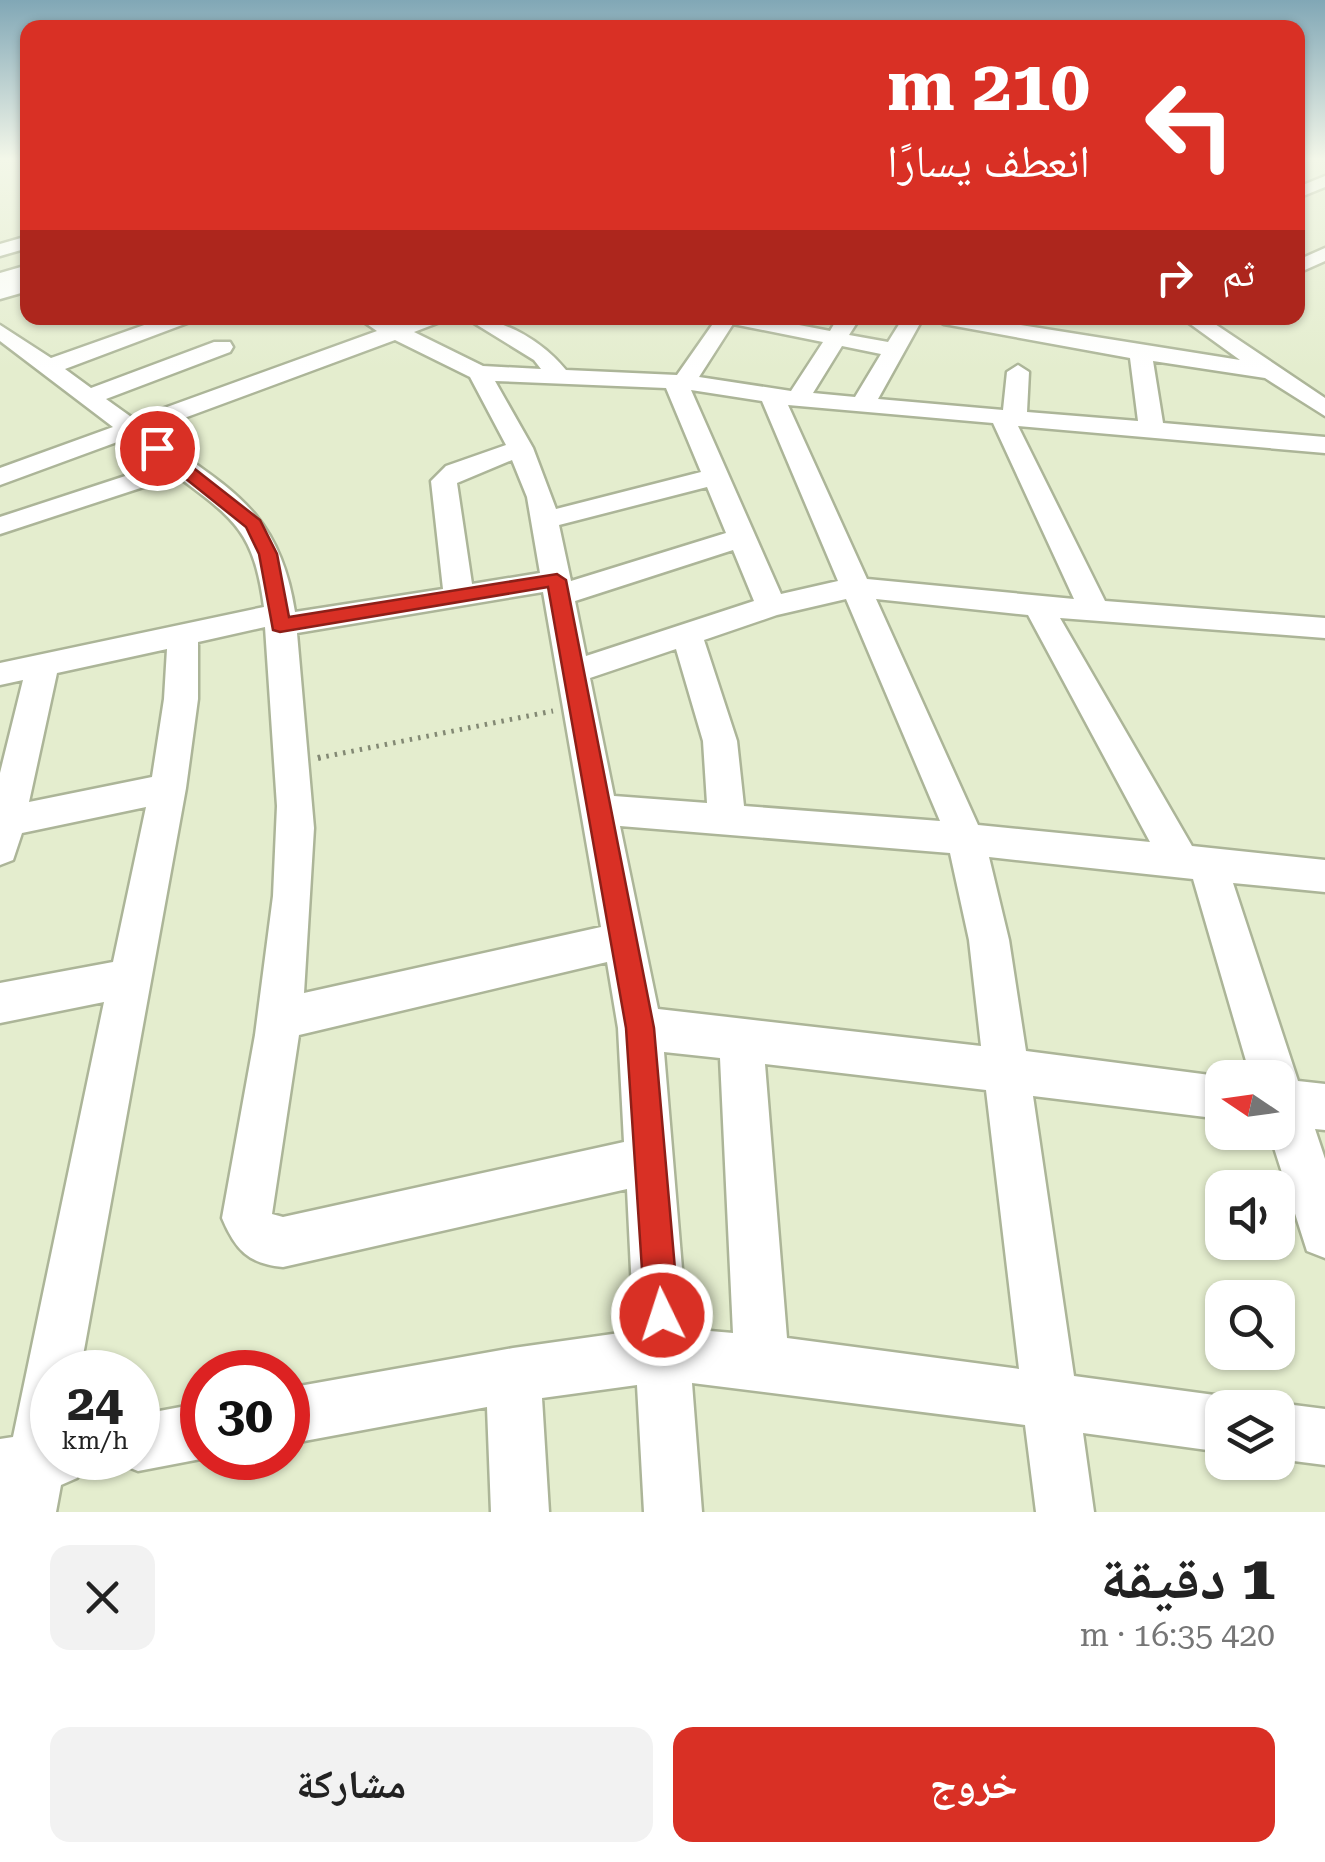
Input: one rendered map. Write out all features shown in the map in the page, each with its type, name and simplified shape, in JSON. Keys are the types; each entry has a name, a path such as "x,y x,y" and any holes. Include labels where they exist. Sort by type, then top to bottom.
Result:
{"street":[{"path":"1305,272 1325,254"},
{"path":"0,366 40,362 160,325"},
{"path":"188,325 274,378"},
{"path":"0,477 274,378 380,325"},
{"path":"387,325 436,335 498,330"},
{"path":"489,325 542,355 559,376"},
{"path":"679,382 724,325"},
{"path":"765,325 894,350"},
{"path":"785,398 845,325"},
{"path":"862,405 909,325"},
{"path":"983,325 1272,372"},
{"path":"1203,325 1325,408"},
{"path":"0,331 241,511 260,534 268,554 280,620 296,849 280,1018 247,1218 253,1233 264,1241 283,1242 650,1160"},
{"path":"436,335 479,373 534,478 546,520 640,1028 673,1512"},
{"path":"90,397 222,348"},
{"path":"1140,353 1152,430"},
{"path":"1018,372 1008,418 1094,610"},
{"path":"479,373 679,382 785,398 1325,445"},
{"path":"679,382 772,606"},
{"path":"785,398 855,587 966,839 989,940 1065,1512"},
{"path":"459,595 444,481 454,472 520,448"},
{"path":"0,526 181,466"},
{"path":"546,520 718,476"},
{"path":"0,672 280,620 459,595 558,587 743,537"},
{"path":"577,689 686,634 772,606 855,587 1038,606 1325,628"},
{"path":"1038,606 1194,862 1273,1060"},
{"path":"686,634 720,742 727,820"},
{"path":"58,1350 168,788 181,699 183,636"},
{"path":"43,665 3,831 168,788"},
{"path":"598,809 966,839 1325,876"},
{"path":"280,1018 623,940"},
{"path":"0,1003 130,978"},
{"path":"640,1028 1205,1094"},
{"path":"741,1040 762,1362"},
{"path":"1295,1124 1325,1233"},
{"path":"310,1412 513,1375 665,1354 762,1362 1205,1422"},
{"path":"513,1375 520,1512"},
{"path":"1295,1433 1325,1437"}],"path":[{"path":"291,763 577,689"}],"route":[{"path":"157,448 241,511 260,534 268,554 280,625 557,580 640,1028 662,1315"}]}
